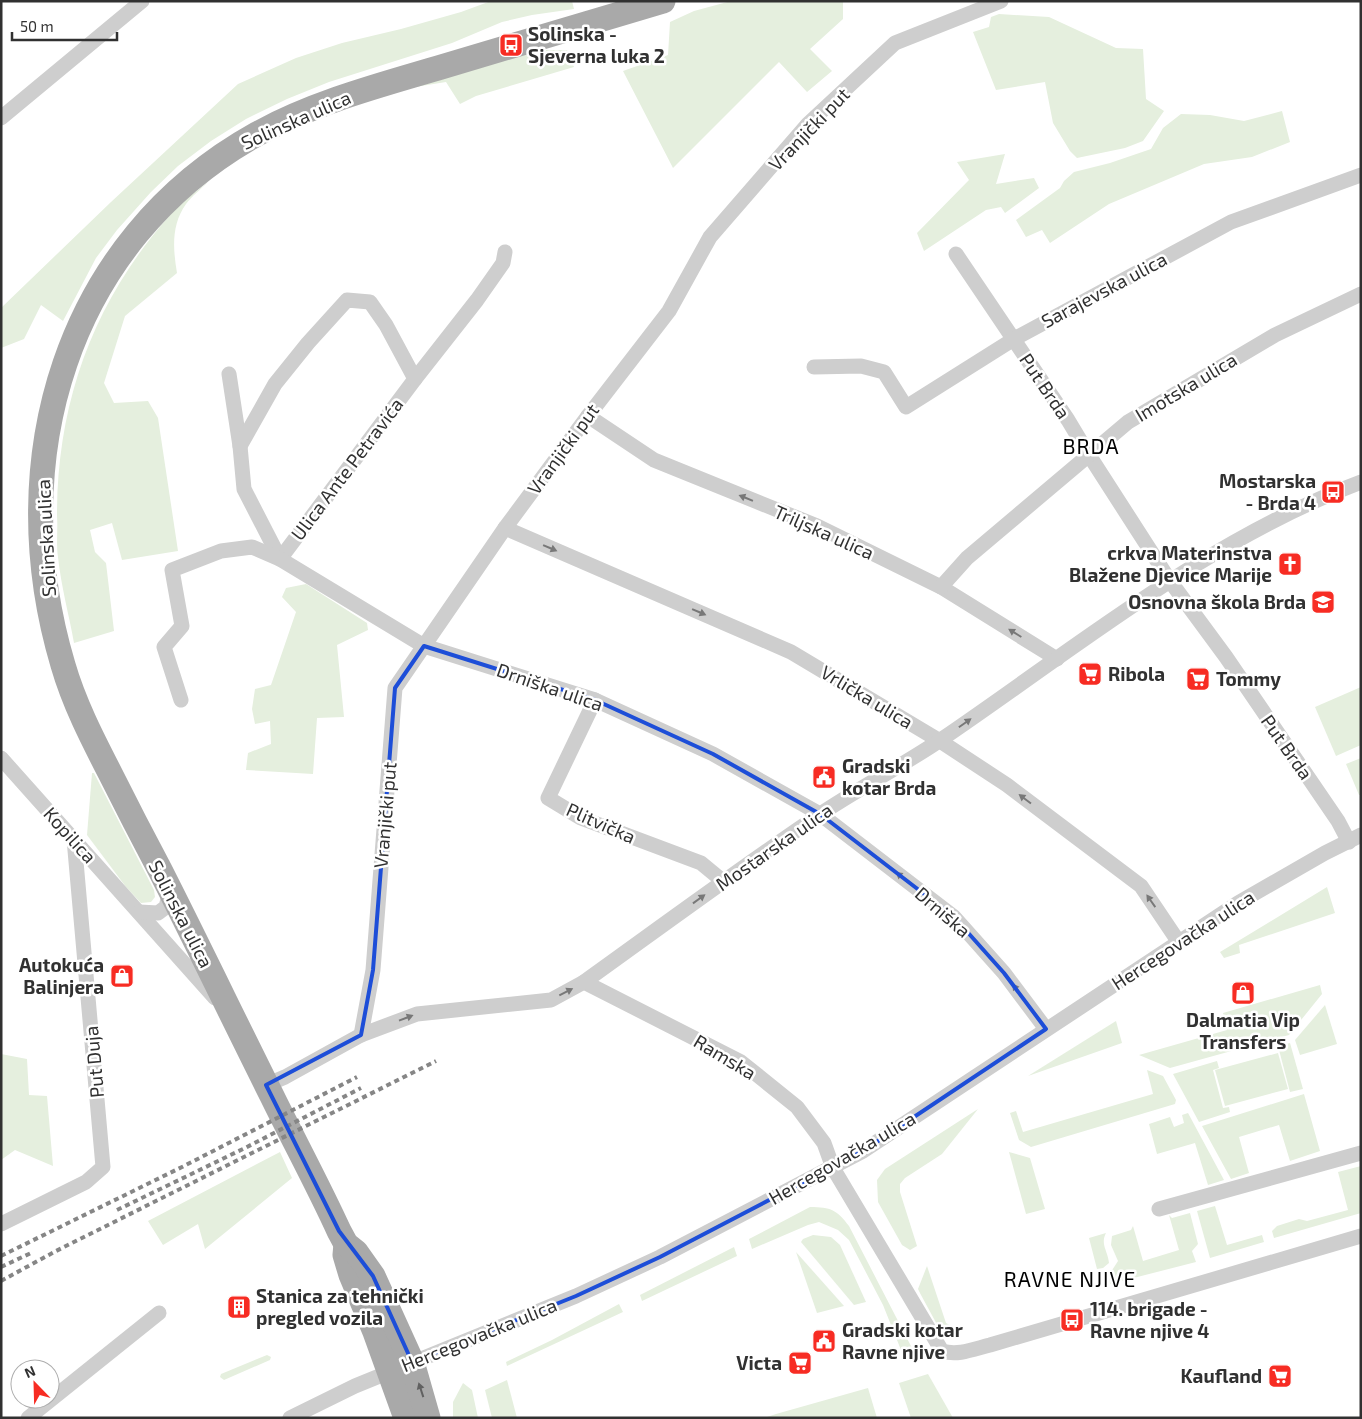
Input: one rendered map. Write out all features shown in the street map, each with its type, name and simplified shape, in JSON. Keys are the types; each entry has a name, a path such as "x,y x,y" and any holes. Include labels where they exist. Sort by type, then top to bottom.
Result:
{"main road":[{"name":"Solinska ulica","path":"401,1367 373,1276 356,1252 346,1244 84,723 63,667 50,616 43,560 41,495 42,469 47,433 55,392 67,356 90,303 133,236 186,182 222,154 259,133 295,116 356,92 663,1"},
{"path":"401,1367 406,1418"},
{"path":"401,1367 428,1418"}],"street":[{"path":"1,118 142,1"},
{"name":"Vranjički put","path":"361,1035 373,970 395,688 505,528 669,310 710,237 808,124 896,43 1001,1"},
{"name":"Sarajevska ulica","path":"814,367 861,366 884,372 906,407 1014,339 1231,222 1361,175"},
{"name":"Ulica Ante Petravića","path":"280,559 504,263 505,252"},
{"name":"Put Brda","path":"956,254 1068,420 1170,581 1226,657 1338,820 1355,839"},
{"name":"Imotska ulica","path":"940,587 967,558 1128,422 1275,335 1361,294"},
{"name":"Ulica Ante Petravića","path":"240,446 275,384 308,343 347,300 370,302 386,325 415,379"},
{"name":"Ulica Ante Petravića","path":"230,374 244,489 280,559"},
{"name":"Triljska ulica","path":"588,416 654,460 817,526 940,587 1057,659"},
{"name":"Mostarska ulica","path":"270,1092 285,1077 361,1035 417,1014 551,1000 584,982 820,814 940,741 1170,581 1271,521 1303,505 1361,482"},
{"name":"Vrlička ulica","path":"505,528 791,652 940,741 1007,785 1141,886 1178,941"},
{"name":"Ulica Ante Petravića","path":"181,700 164,647 182,626 172,570 221,551 252,547 280,559"},
{"name":"Drniška ulica","path":"280,559 424,646 595,700 713,754 820,814"},
{"name":"Plitvička","path":"595,700 548,798 581,818 701,863 724,882"},
{"name":"Kopilica","path":"1,758 234,1020"},
{"name":"Drniška","path":"820,814 954,917 1004,973 1046,1029"},
{"name":"Put Duja","path":"1,1224 86,1182 103,1168 74,839"},
{"name":"Hercegovačka ulica","path":"290,1418 401,1367 591,1289 678,1248 833,1168 863,1151 1178,941 1271,884 1355,839"},
{"path":"139,912 158,913 166,907 170,891"},
{"name":"Ramska","path":"584,982 741,1062 797,1107 824,1144 833,1168 942,1351 949,1353 990,1345 1361,1236"},
{"path":"1159,1210 1361,1153"},
{"path":"28,1418 159,1312"}],"highlighted area":[{"path":"424,646 595,700 713,754 820,814 954,917 1004,973 1046,1029 863,1151 660,1257 576,1296 412,1362 373,1276 339,1231 266,1085 361,1035 373,970 395,688"}],"green space":[{"path":"491,1 572,1 574,9 532,15 502,22 452,43 329,82 287,99 246,119 211,141 178,166 151,192 117,230 96,258 63,321 41,305 24,339 1,348 1,308 238,84 296,58 342,43 461,12"},
{"path":"731,1 843,1 843,19 810,49 832,71 807,92 779,62 673,168 623,71 668,55 670,22 694,11"},
{"path":"999,14 1049,17 1116,48 1143,49 1146,99 1164,111 1143,141 1125,148 1077,158 1070,151 1053,123 1045,82 996,90 973,32 989,27 991,17"},
{"path":"534,50 567,50 574,67 476,96 460,104 446,82 396,90"},
{"path":"1282,111 1290,142 1252,157 1204,164 1109,204 1050,243 1042,230 1026,237 1016,220 1060,188 1064,181 1074,172 1110,163 1151,149 1163,128 1181,114 1210,115 1244,121"},
{"path":"1005,154 996,184 1034,178 1039,188 1005,213 1001,207 986,210 924,251 917,233 969,180 957,162"},
{"path":"208,182 186,204 178,220 174,237 177,273 125,316 104,383 114,403 148,401 158,418 178,551 122,560 112,523 90,530 95,552 106,563 114,631 74,643 57,552 59,474 64,432 73,393 85,354 101,317 121,281 144,247 171,214"},
{"path":"306,584 367,623 368,630 337,645 344,717 317,718 313,774 246,770 248,753 271,744 270,721 255,724 252,709 255,689 271,685 296,612 282,597 286,588"},
{"path":"1361,687 1361,745 1336,756 1315,707"},
{"path":"1361,758 1361,795 1359,795 1346,764"},
{"path":"92,773 94,773 154,890 155,897 151,902 141,903 126,887 87,835"},
{"path":"1327,887 1335,913 1239,945 1240,953 1224,958 1220,952"},
{"path":"1320,985 1322,994 1289,1035 1170,1068 1139,1055 1227,1030 1223,1013"},
{"path":"1325,1005 1337,1044 1300,1055 1295,1040"},
{"path":"1116,1021 1122,1043 1028,1076"},
{"path":"1290,1043 1303,1089 1290,1092 1278,1046"},
{"path":"1278,1053 1288,1089 1225,1106 1215,1070"},
{"path":"1,1054 27,1059 29,1095 47,1096 53,1166 15,1150 1,1160"},
{"path":"1217,1061 1219,1068 1213,1070 1223,1108 1229,1107 1230,1112 1199,1122 1173,1074"},
{"path":"1147,1070 1163,1076 1176,1100 1175,1104 1031,1147 1019,1140 1010,1113 1016,1111 1023,1132 1153,1094"},
{"path":"1304,1094 1320,1151 1290,1161 1279,1125 1239,1137 1249,1173 1231,1179 1202,1126"},
{"path":"978,1109 942,1154 905,1178 900,1184 900,1192 917,1246 910,1250 902,1245 878,1202 877,1180 885,1169"},
{"path":"1188,1113 1224,1180 1208,1185 1195,1143 1157,1154 1149,1124 1170,1117 1174,1127 1184,1123 1182,1115"},
{"path":"280,1152 292,1178 205,1249 198,1224 163,1245 148,1221"},
{"path":"1009,1152 1030,1158 1045,1209 1026,1214"},
{"path":"1361,1166 1361,1213 1274,1238 1272,1231 1277,1226 1299,1219 1307,1221 1348,1210 1338,1172"},
{"path":"1215,1206 1227,1245 1262,1235 1264,1242 1210,1258 1197,1211"},
{"path":"810,1207 833,1210 849,1226 912,1348 903,1355 883,1305 849,1240 838,1230 819,1222 752,1249 749,1239"},
{"path":"1190,1213 1198,1244 1192,1251 1196,1262 1110,1284 1109,1275 1118,1261 1111,1245 1112,1236 1131,1230 1133,1226 1143,1261 1179,1250 1169,1215 1172,1218"},
{"path":"1106,1233 1104,1244 1109,1263 1103,1268 1097,1269 1089,1238"},
{"path":"813,1235 831,1237 840,1245 866,1302 854,1305 801,1242 803,1239"},
{"path":"734,1247 737,1256 642,1301 640,1295"},
{"path":"796,1252 844,1306 817,1313"},
{"path":"927,1266 946,1323 955,1328 943,1332 940,1330 918,1289"},
{"path":"619,1304 623,1312 507,1366 506,1362"},
{"path":"267,1355 271,1357 270,1360 224,1380 220,1377 221,1374"},
{"path":"928,1374 953,1418 911,1418 899,1383"},
{"path":"507,1380 517,1418 492,1418 485,1390"},
{"path":"463,1383 472,1390 478,1418 453,1418 453,1402"},
{"path":"868,1388 877,1418 764,1418 776,1414"}],"railway":[{"path":"1,1281 56,1251 436,1061"},
{"path":"1,1256 182,1167 357,1077"},
{"path":"117,1210 245,1148 361,1088"},
{"path":"1,1267 31,1253"}],"place":[{"name":"Solinska - Sjeverna luka 2","path":"511,45"},
{"name":"Mostarska - Brda 4","path":"1333,492"},
{"name":"crkva Materinstva Blažene Djevice Marije","path":"1290,564"},
{"name":"Osnovna škola Brda","path":"1323,602"},
{"name":"Ribola","path":"1090,674"},
{"name":"Tommy","path":"1198,679"},
{"name":"Gradski kotar Brda","path":"824,777"},
{"name":"Autokuća Balinjera","path":"122,976"},
{"name":"Dalmatia Vip Transfers","path":"1243,993"},
{"name":"Stanica za tehnički pregled vozila","path":"239,1307"},
{"name":"114. brigade - Ravne njive 4","path":"1072,1320"},
{"name":"Gradski kotar Ravne njive","path":"824,1341"},
{"name":"Victa","path":"800,1363"},
{"name":"Kaufland","path":"1280,1376"}],"district":[{"name":"BRDA","path":"1091,447"},
{"name":"RAVNE NJIVE","path":"1070,1280"}]}
